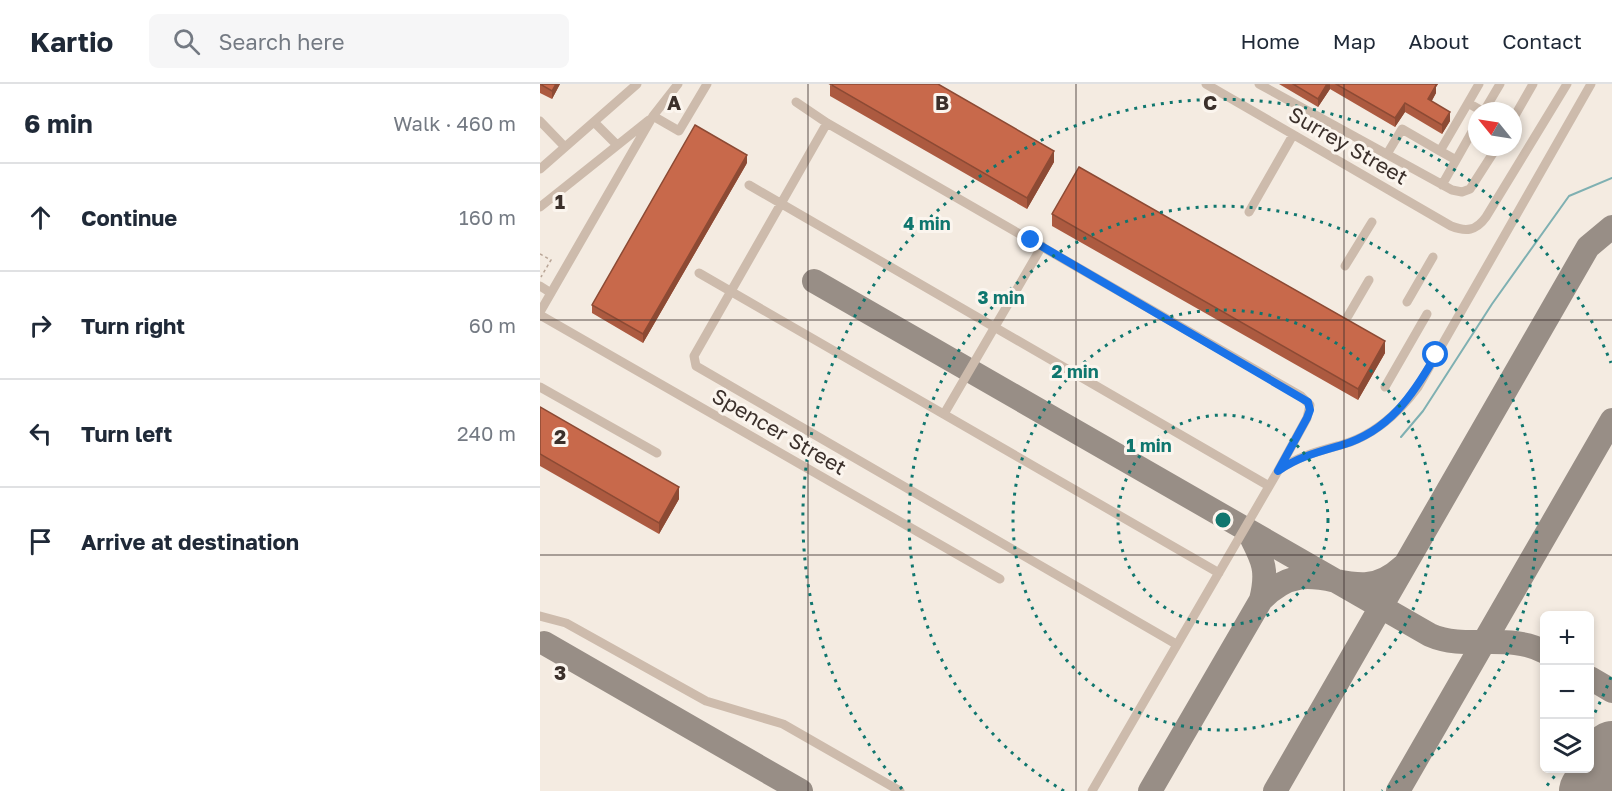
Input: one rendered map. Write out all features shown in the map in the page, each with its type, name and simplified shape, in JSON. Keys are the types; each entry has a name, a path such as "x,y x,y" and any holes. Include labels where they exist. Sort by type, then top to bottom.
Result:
{"street":[{"path":"540,169 638,84"},
{"path":"540,314 653,116 678,84"},
{"path":"653,116 679,131 707,84"},
{"name":"Surrey Street","path":"1206,84 1460,230 1476,228 1486,217 1567,84"},
{"path":"1259,84 1442,185 1462,192 1470,189 1491,156"},
{"path":"1469,102 1479,84"},
{"path":"1489,102 1500,84"},
{"path":"1522,103 1533,84"},
{"path":"1278,471 1292,461 1369,434 1401,410 1436,355 1591,84"},
{"path":"796,102 827,123 1308,402 1310,410 1307,418 1278,471 1092,791"},
{"path":"1440,151 1468,103"},
{"path":"540,207 653,116"},
{"path":"540,121 565,147"},
{"path":"595,123 617,145"},
{"path":"827,123 694,356 699,370 1176,644"},
{"path":"1387,154 1402,129 1456,160"},
{"path":"1249,212 1293,135"},
{"path":"1442,185 1468,139"},
{"path":"748,185 1269,486"},
{"path":"1345,266 1371,222"},
{"path":"944,414 1042,246"},
{"path":"1407,302 1432,257"},
{"path":"699,273 1219,573"},
{"path":"1348,316 1369,280"},
{"path":"540,286 552,293"},
{"name":"Spencer Street","path":"540,314 1000,579"},
{"path":"1386,387 1426,314"},
{"path":"540,387 657,453"},
{"path":"540,616 566,623 706,701 783,724 900,791"}],"path":[{"path":"540,254 551,260 541,278"}],"building":[{"path":"540,84 556,84 552,91"},
{"path":"830,84 938,84 1054,151 1027,198"},
{"path":"1293,84 1327,84 1318,99"},
{"path":"1336,84 1435,84 1428,99 1450,112 1442,125 1405,103 1395,118"},
{"path":"695,125 747,155 643,334 592,305"},
{"path":"1079,167 1385,341 1358,389 1052,214"},
{"path":"540,407 679,487 659,523 540,454"}],"waterway":[{"path":"1401,437 1423,411 1492,304 1569,196 1612,178"}],"taxiway":[{"path":"1275,791 1588,247 1612,227"},
{"path":"814,281 1430,635 1458,642 1517,643 1540,650"},
{"path":"1398,791 1612,420"},
{"path":"1248,531 1263,564 1264,580 1261,600"},
{"path":"1150,791 1261,600 1280,584 1299,578 1316,577 1366,584 1384,580 1402,567"},
{"path":"544,643 801,791"},
{"path":"1594,680 1612,691"}],"runway":[{"path":"1588,791 1612,750"}],"route":[{"path":"1031,240 1308,402 1310,410 1307,418 1278,471 1292,461 1369,434 1391,419 1401,410 1418,387 1436,355"}]}
